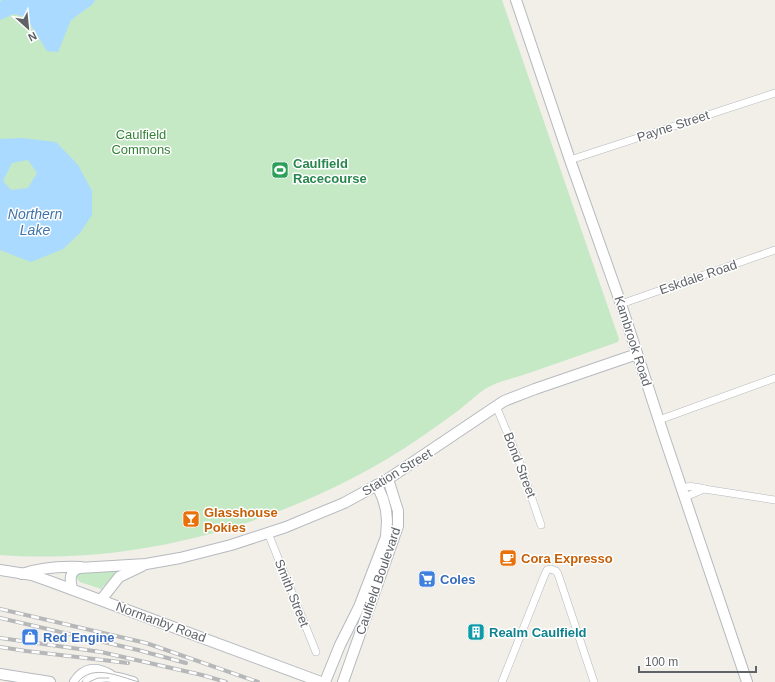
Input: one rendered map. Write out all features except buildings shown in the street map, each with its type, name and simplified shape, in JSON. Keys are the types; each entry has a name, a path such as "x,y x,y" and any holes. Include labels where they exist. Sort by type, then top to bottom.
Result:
{"street":[{"name":"Kambrook Road","path":"516,0 621,304 747,682"},
{"name":"Payne Street","path":"570,160 775,93"},
{"name":"Eskdale Road","path":"621,304 775,250"},
{"name":"Station Street","path":"22,574 47,567 146,564 203,553 268,533 332,508 388,479 496,406 511,398 637,354"},
{"path":"659,420 775,378"},
{"name":"Bond Street","path":"496,406 519,461 541,525"},
{"name":"Caulfield Boulevard","path":"343,682 398,526 398,511 388,479"},
{"name":"Caulfield Boulevard","path":"325,682 340,645 359,608 386,537 386,510 377,485"},
{"path":"683,493 692,486 704,490 775,500"},
{"name":"Smith Street","path":"268,533 316,652"},
{"name":"Station Street","path":"102,600 119,577 146,564"},
{"path":"72,589 70,579 71,574 75,569 82,567"},
{"path":"502,682 545,572 551,569 557,572 594,682"},
{"name":"Normanby Road","path":"0,570 40,578 72,589 321,682"},
{"path":"75,682 83,673 92,669 102,671 113,677"},
{"path":"0,674 26,680 34,679 50,682"},
{"path":"88,682 97,677 113,677 133,682"}],"green space":[{"name":"Caulfield Racecourse","path":"0,0 502,0 619,339 618,342 489,387 433,429 387,459 343,483 297,504 249,522 201,536 151,547 101,554 50,557 0,555"},
{"path":"120,568 101,589 80,582 77,579 78,572"}],"water":[{"path":"2,0 95,0 93,4 71,20 58,52 47,51 26,17 14,14 0,20 0,2"},
{"name":"Northern Lake","path":"21,138 56,142 78,165 92,191 92,215 80,233 63,249 31,262 0,250 0,139","holes":["28,160 37,173 28,188 11,190 3,181 12,163"]}],"tram line":[{"path":"78,682 84,676 99,672 139,682"},
{"path":"89,682 98,678 109,678"}],"railway":[{"path":"0,609 146,643 258,682"},
{"path":"0,618 138,650 186,663"},
{"path":"0,638 101,652 202,675 226,682"},
{"path":"0,647 128,663"}],"place":[{"name":"Caulfield Racecourse","path":"280,170"},
{"name":"Glasshouse Pokies","path":"191,519"},
{"name":"Cora Expresso","path":"508,558"},
{"name":"Coles","path":"427,579"},
{"name":"Realm Caulfield","path":"476,632"},
{"name":"Red Engine","path":"30,637"}],"park label":[{"name":"Caulfield Commons","path":"141,142"}]}
